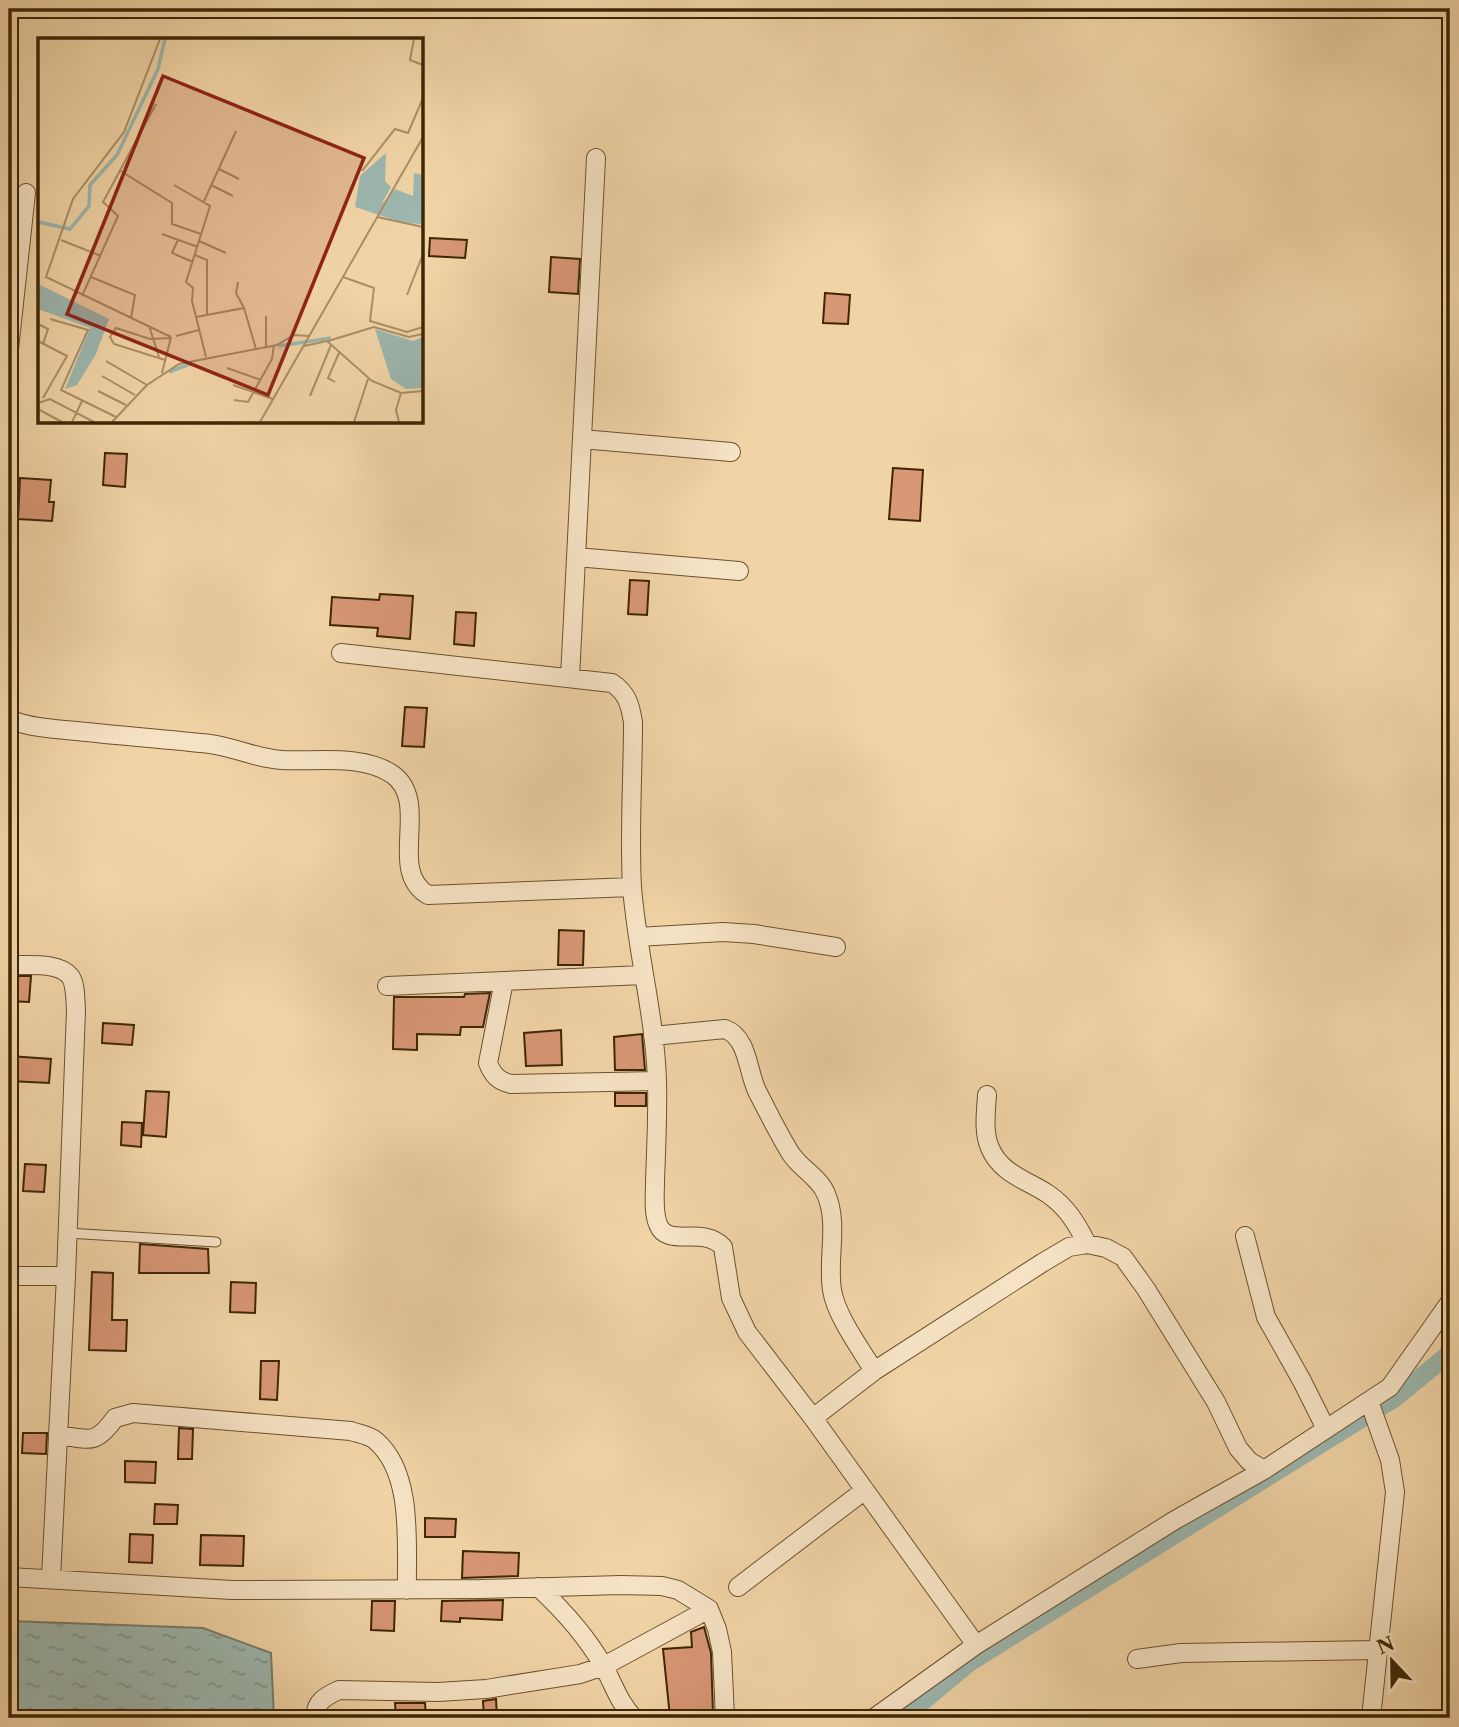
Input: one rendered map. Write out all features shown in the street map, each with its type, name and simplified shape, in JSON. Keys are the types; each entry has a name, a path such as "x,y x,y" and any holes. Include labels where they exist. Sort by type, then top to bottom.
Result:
{"street":[{"path":"570,678 596,158"},
{"path":"9,349 26,192"},
{"path":"582,439 731,452"},
{"path":"576,557 739,571"},
{"path":"341,653 612,683 622,690 630,703 634,722 632,887 657,1081 655,1193 658,1227 664,1233 676,1237 708,1237 723,1247 731,1298 747,1332 813,1418 976,1645"},
{"path":"9,719 52,729 227,746 281,760 347,762 376,766 395,776 404,789 410,811 408,859 419,890 428,895 632,887"},
{"path":"638,937 733,932 836,947"},
{"path":"9,965 60,968 70,976 76,1010 51,1578"},
{"path":"387,986 644,975"},
{"path":"504,981 488,1063 500,1081 511,1084 657,1081"},
{"path":"653,1036 724,1029 733,1032 738,1038 753,1083 791,1154 826,1193 831,1209 832,1293 874,1371"},
{"path":"988,1095 986,1123 990,1147 1001,1165 1048,1194 1068,1211 1077,1222 1087,1244"},
{"path":"1245,1236 1266,1317 1326,1429"},
{"path":"813,1418 874,1371 1042,1263 1069,1247 1087,1244 1106,1248 1123,1257 1209,1390 1238,1447 1249,1461 1264,1470"},
{"path":"9,1276 66,1276"},
{"path":"874,1718 976,1645 1175,1520 1264,1470 1326,1429 1372,1410 1450,1302"},
{"path":"1371,1718 1395,1492 1390,1460 1372,1410"},
{"path":"58,1435 90,1439 99,1437 107,1431 115,1418 133,1413 351,1431 374,1439 390,1457 405,1502 407,1590"},
{"path":"738,1587 865,1490"},
{"path":"9,1577 232,1590 662,1586 678,1590 709,1609 722,1652 725,1718"},
{"path":"538,1587 563,1610 604,1667 618,1698 634,1718"},
{"path":"316,1718 318,1705 325,1696 339,1690 438,1692 486,1689 580,1674 604,1667 709,1609"},
{"path":"1137,1659 1181,1653 1377,1650"}],"lane":[{"path":"67,1233 216,1242"}],"water":[{"path":"9,1621 203,1628 271,1653 274,1718 9,1718"}],"building":[{"path":"430,238 467,240 465,258 429,256"},
{"path":"551,257 580,259 578,294 549,292"},
{"path":"825,293 850,295 848,324 823,323"},
{"path":"105,453 127,454 125,487 103,485"},
{"path":"893,468 923,470 920,521 889,519"},
{"path":"20,478 51,480 49,502 54,502 52,521 18,519"},
{"path":"630,580 649,581 647,615 628,614"},
{"path":"380,594 413,596 410,639 377,636 378,628 330,625 332,597 379,600"},
{"path":"456,612 476,613 474,646 454,644"},
{"path":"405,707 427,708 424,747 402,746"},
{"path":"559,930 584,931 583,965 558,965"},
{"path":"9,976 31,976 29,1002 9,1001"},
{"path":"490,993 483,1027 461,1027 460,1035 417,1034 417,1050 393,1049 394,997 464,997 465,994"},
{"path":"103,1023 134,1025 132,1045 102,1043"},
{"path":"561,1030 562,1065 526,1066 524,1033"},
{"path":"642,1034 645,1070 615,1070 614,1037"},
{"path":"9,1056 51,1059 49,1083 9,1081"},
{"path":"146,1091 169,1092 166,1137 143,1135"},
{"path":"615,1093 646,1093 646,1106 615,1106"},
{"path":"122,1122 142,1123 141,1147 121,1145"},
{"path":"25,1164 46,1165 44,1192 23,1191"},
{"path":"140,1244 208,1249 209,1273 139,1273"},
{"path":"92,1272 113,1273 112,1320 127,1320 126,1351 89,1350"},
{"path":"231,1282 256,1283 255,1313 230,1312"},
{"path":"261,1361 279,1361 277,1400 260,1399"},
{"path":"179,1428 193,1429 192,1459 178,1459"},
{"path":"23,1433 47,1433 46,1454 22,1453"},
{"path":"125,1461 156,1462 155,1483 125,1482"},
{"path":"155,1504 178,1505 177,1524 154,1524"},
{"path":"425,1518 456,1519 455,1537 425,1537"},
{"path":"130,1534 153,1535 152,1563 129,1562"},
{"path":"201,1535 244,1536 243,1566 200,1565"},
{"path":"463,1551 519,1553 518,1576 462,1578"},
{"path":"503,1600 502,1620 460,1618 460,1622 441,1621 442,1601"},
{"path":"372,1601 395,1601 394,1631 371,1630"},
{"path":"704,1627 711,1653 713,1714 670,1717 663,1649 692,1647 691,1632"},
{"path":"496,1699 497,1718 484,1718 483,1701"},
{"path":"395,1703 425,1703 426,1718 396,1718"}],"waterway":[{"path":"903,1718 969,1663 1395,1398 1450,1353"}]}
